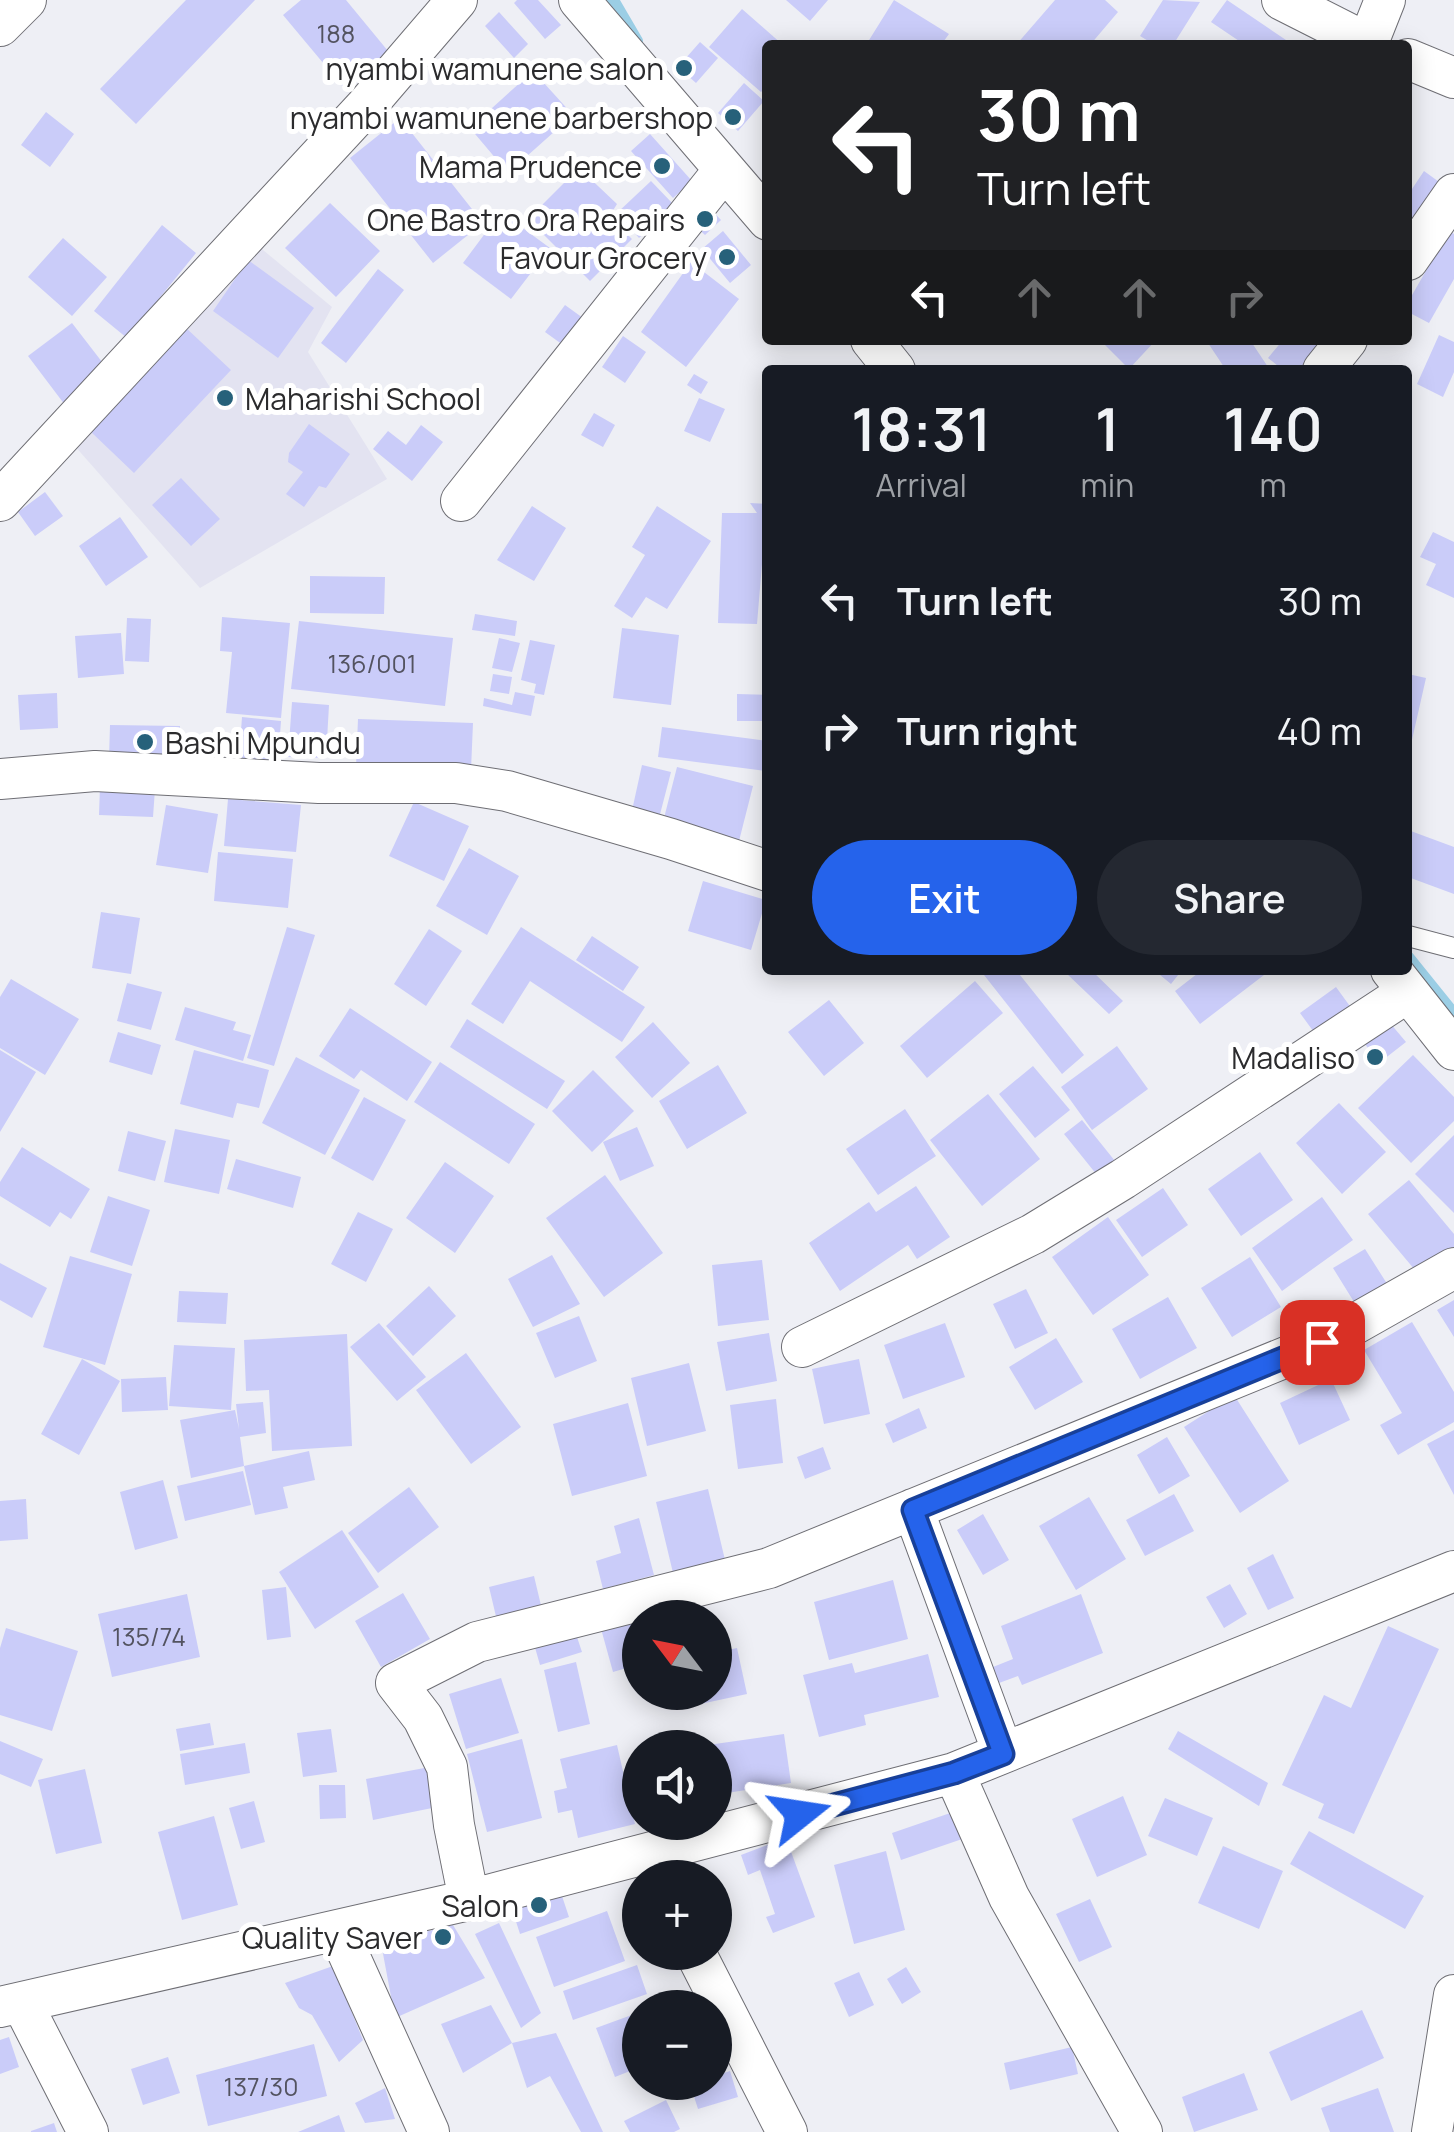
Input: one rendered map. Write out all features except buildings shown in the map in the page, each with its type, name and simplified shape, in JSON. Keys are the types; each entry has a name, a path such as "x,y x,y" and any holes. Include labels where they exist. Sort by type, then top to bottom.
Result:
{"street":[{"path":"0,26 26,0"},
{"path":"0,502 353,120 457,0"},
{"path":"579,0 762,213"},
{"path":"1282,0 1362,40"},
{"path":"1371,40 1385,0"},
{"path":"1412,62 1454,78"},
{"path":"461,500 724,170"},
{"path":"1412,254 1454,194"},
{"path":"874,345 891,365"},
{"path":"1326,365 1343,345"},
{"path":"0,779 95,771 319,783 456,783 507,791 671,838 762,870"},
{"path":"802,1347 1032,1234 1123,1180 1399,981 1454,1050"},
{"path":"469,1900 447,1766 424,1718 396,1683 477,1642 769,1568 1322,1342 1454,1268"},
{"path":"913,1510 1003,1754"},
{"path":"671,1860 954,1773 1454,1571"},
{"path":"954,1773 1009,1898 1142,2132"},
{"path":"88,2132 11,2006 469,1900 622,1872"},
{"path":"338,1930 429,2132"},
{"path":"704,1970 787,2132"},
{"path":"1432,2132 1454,1995"}],"lane":[{"path":"1412,937 1454,948"}],"shaded area":[{"name":"Maharishi School","path":"255,239 332,307 308,352 387,479 200,588 73,444"}],"waterway":[{"path":"613,0 637,41"},
{"path":"1412,962 1454,1014"}],"place":[{"name":"nyambi wamunene salon","path":"684,68"},
{"name":"nyambi wamunene barbershop","path":"733,117"},
{"name":"Mama Prudence","path":"662,166"},
{"name":"One Bastro Ora Repairs","path":"705,219"},
{"name":"Favour Grocery","path":"727,257"},
{"name":"Maharishi School","path":"225,398"},
{"name":"Bashi Mpundu","path":"145,742"},
{"name":"Madaliso","path":"1375,1057"},
{"name":"Salon","path":"539,1905"},
{"name":"Quality Saver","path":"443,1937"}],"route":[{"path":"800,1814 954,1773 1003,1754 913,1510 1322,1342"}]}
